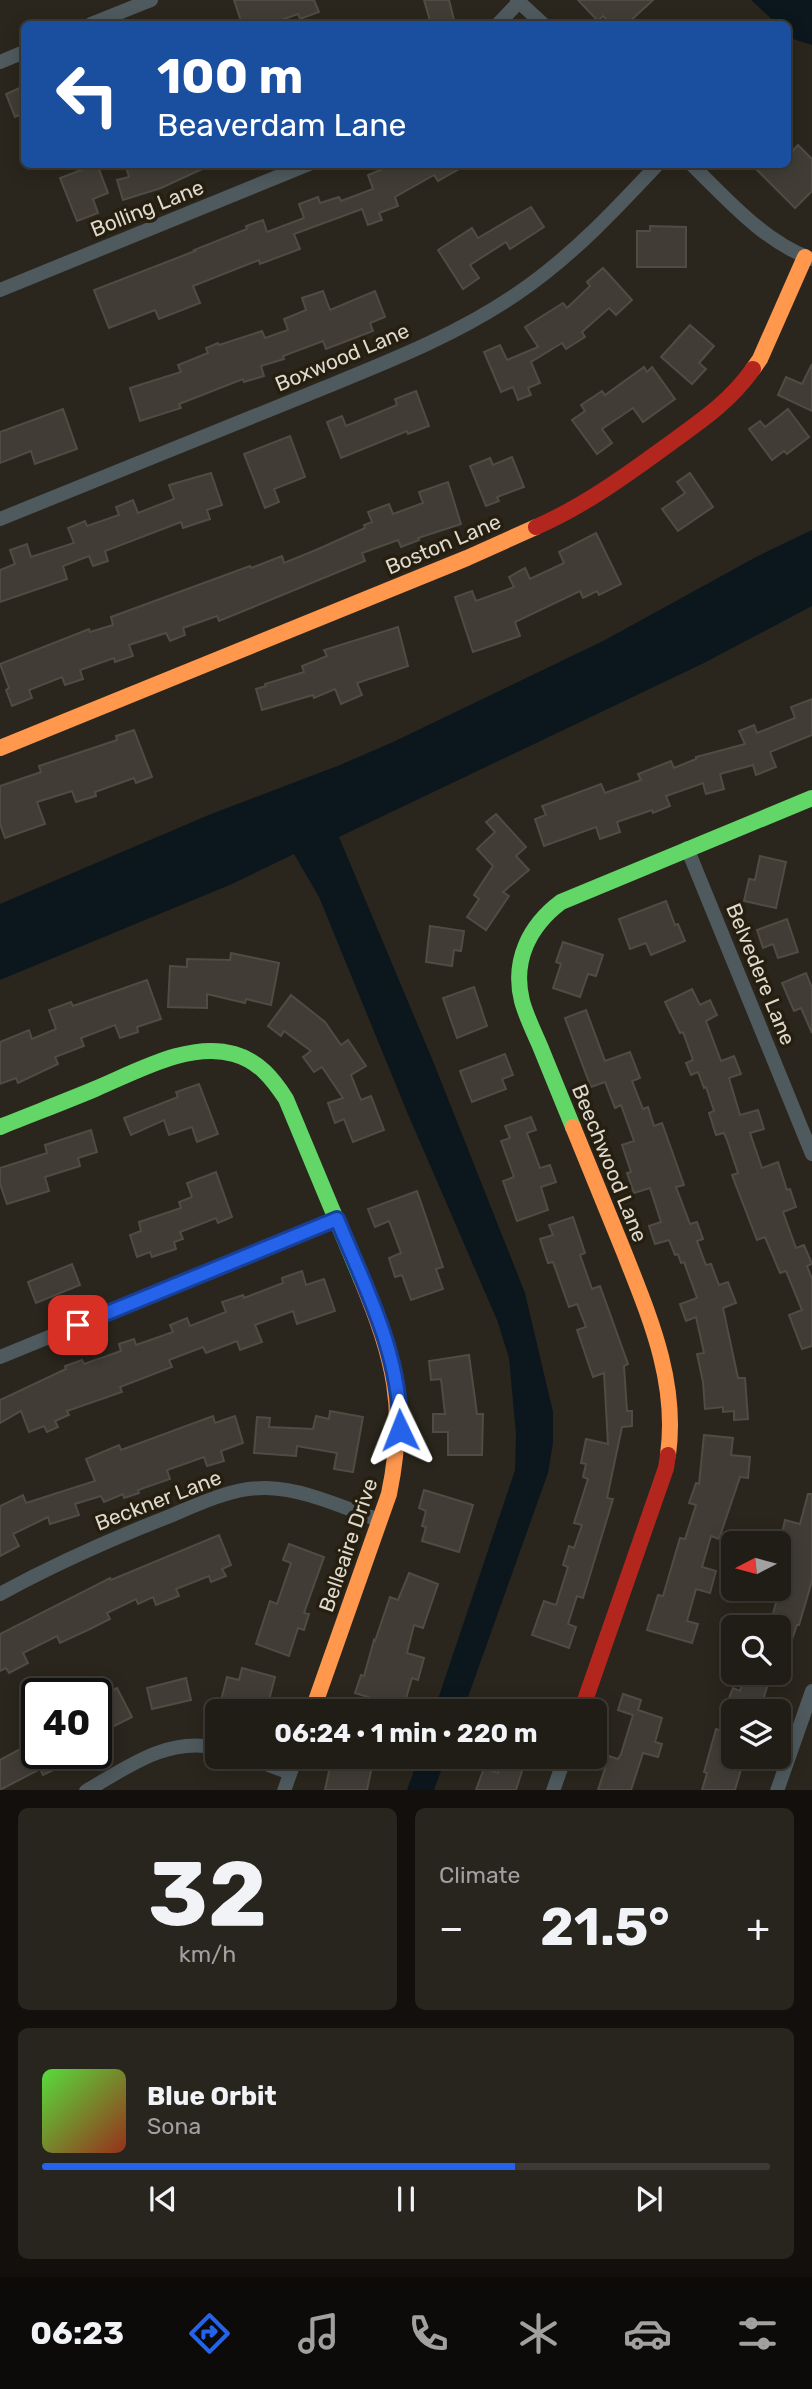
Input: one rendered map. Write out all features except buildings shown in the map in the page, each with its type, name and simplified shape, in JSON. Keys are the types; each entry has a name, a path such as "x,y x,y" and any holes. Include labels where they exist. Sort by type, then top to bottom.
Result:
{"street":[{"path":"98,21 151,0"},
{"path":"501,21 518,1 540,21"},
{"path":"0,62 21,53"},
{"name":"Bolling Lane","path":"0,290 299,168"},
{"name":"Boxwood Lane","path":"0,519 393,359 472,321 518,294 564,258 654,168"},
{"path":"695,168 759,227 808,258"},
{"name":"Boston Lane","path":"0,748 467,558 543,524 593,497 703,421 737,391 753,370 767,344 808,258"},
{"name":"Beechwood Lane","path":"586,1699 666,1468 671,1429 670,1399 662,1350 650,1317 522,1002 519,962 530,932 551,908 572,896 812,798"},
{"name":"Belvedere Lane","path":"687,848 812,1154"},
{"name":"Belleaire Drive","path":"0,1127 184,1054 214,1050 234,1053 256,1064 280,1087 293,1112 386,1343 398,1388 400,1416 397,1457 389,1494 317,1699"},
{"path":"0,1357 337,1219"},
{"name":"Beckner Lane","path":"0,1594 26,1579 132,1531 214,1498 243,1490 268,1488 296,1493 379,1520"},
{"path":"777,1790 812,1691"},
{"path":"86,1790 165,1749 205,1746"},
{"path":"279,1769 290,1773"},
{"path":"284,1790 292,1769"},
{"path":"553,1790 561,1769"}],"shaded area":[{"path":"751,0 812,0 812,45 793,39 791,21 774,21"},
{"path":"812,530 812,606 704,663 339,837 435,1066 525,1293 553,1412 553,1443 548,1473 467,1699 438,1699 515,1470 516,1434 509,1358 497,1320 407,1112 319,897 294,854 232,884 0,980 0,904 211,814 393,742 605,640 756,557"},
{"path":"415,1769 442,1769 434,1790 407,1790"}],"traffic: fast":[{"path":"573,1127 522,1001 519,972 532,933 561,902 812,798"},
{"path":"0,1127 163,1060 217,1051 243,1057 264,1072 286,1099 361,1279"}],"traffic: slow":[{"path":"753,369 760,359 805,257"},
{"path":"0,748 467,558 536,527"},
{"path":"573,1127 634,1277 660,1351 669,1402 668,1455"},
{"path":"317,1699 389,1494 397,1435 397,1409 389,1360 361,1279"}],"traffic: jam":[{"path":"536,527 602,491 690,429 723,402 753,369"},
{"path":"586,1699 666,1468 668,1455"}],"route":[{"path":"78,1325 337,1219 386,1343 398,1388 400,1430"}]}
